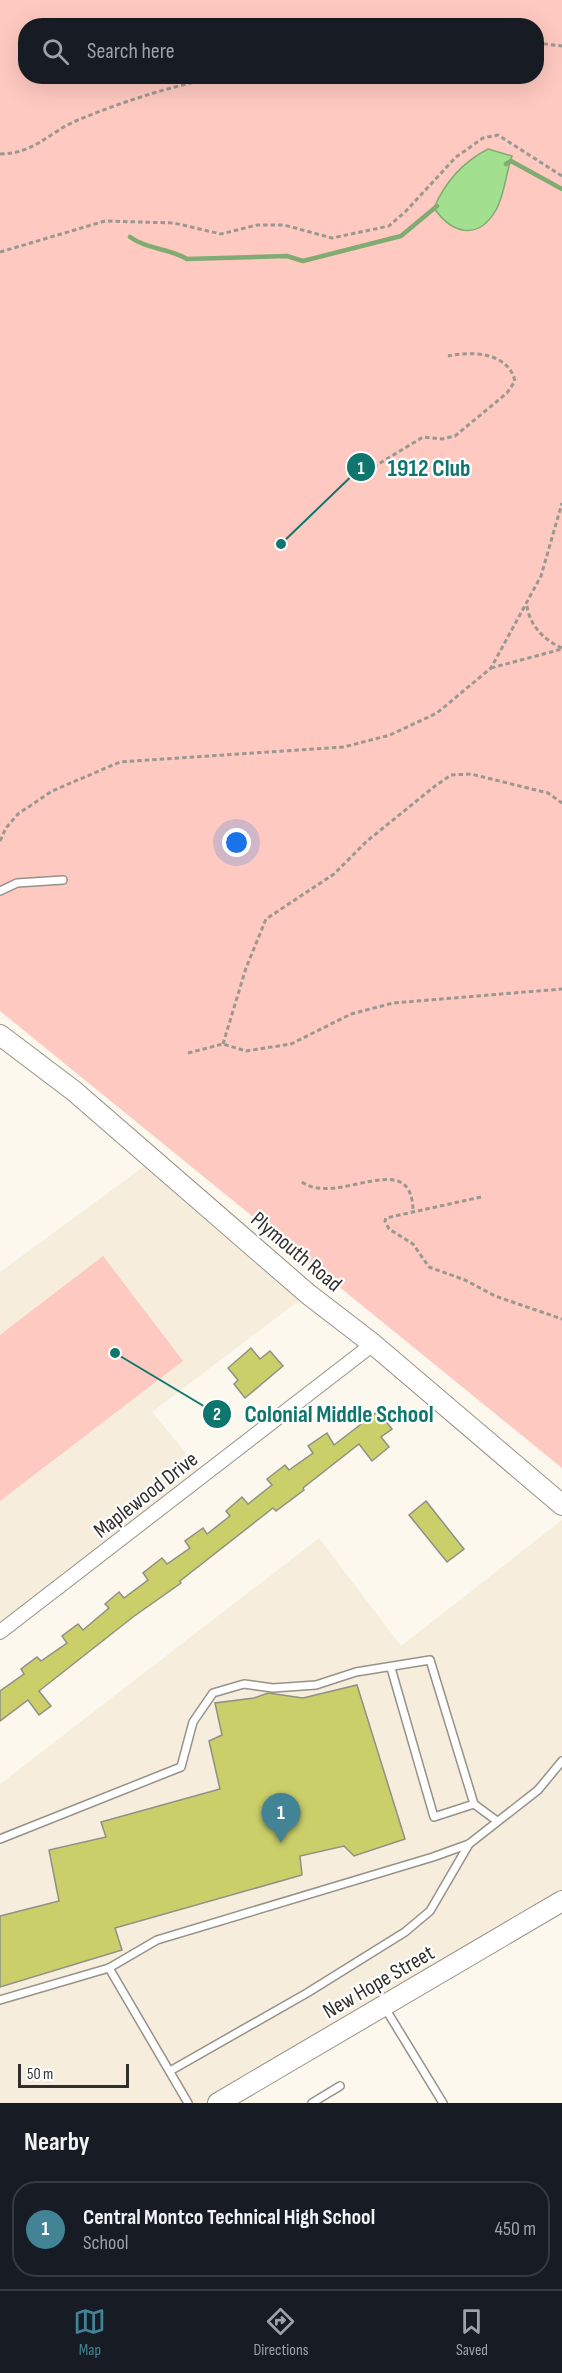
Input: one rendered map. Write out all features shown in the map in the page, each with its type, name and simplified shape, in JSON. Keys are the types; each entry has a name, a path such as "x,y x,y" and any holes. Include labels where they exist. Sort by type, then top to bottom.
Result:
{"street":[{"name":"Plymouth Road","path":"0,1035 74,1091 308,1294 373,1344 562,1505"},
{"name":"Maplewood Drive","path":"0,1632 373,1344"},
{"name":"New Hope Street","path":"218,2103 562,1901"}],"lane":[{"path":"0,891 17,883 63,880"},
{"path":"0,1839 181,1767 193,1722 213,1693 244,1684 273,1688 316,1684 356,1672 430,1660 474,1804 497,1821"},
{"path":"391,1668 434,1817 474,1804"},
{"path":"0,2000 109,1968 157,1940 433,1857 469,1844 538,1790 562,1761"},
{"path":"170,2071 307,1993 405,1932 430,1911 469,1844"},
{"path":"109,1968 188,2103"},
{"path":"384,2006 443,2103"},
{"path":"312,2103 340,2086"}],"path":[{"path":"544,44 562,46"},
{"path":"0,154 22,153 40,143 56,129 154,93 191,84"},
{"path":"0,252 105,221 174,223 221,234 257,225 284,225 332,238 389,226 406,211 456,156 483,138 498,135 562,176"},
{"path":"367,471 423,437 442,439 456,436 507,393 515,381 513,373 486,353 468,352 448,356"},
{"path":"0,841 6,828 18,814 51,791 120,762 344,747 390,735 437,713 491,668 527,604 545,564 557,512 562,503"},
{"path":"527,604 529,617 542,636 562,649"},
{"path":"491,668 562,649"},
{"path":"223,1044 246,968 266,918 334,874 367,841 435,786 451,775 471,774 548,793 562,803"},
{"path":"188,1053 223,1044 246,1051 291,1044 351,1014 393,1003 562,989"},
{"path":"302,1182 319,1189 393,1178 407,1185 411,1193 413,1212"},
{"path":"481,1197 386,1218 385,1221 390,1229 413,1244 429,1267 465,1280 495,1296 562,1319"}],"shaded area":[{"path":"0,0 562,0 562,1468 0,1011"},
{"path":"488,149 512,156 499,204 489,220 481,226 473,230 457,228 449,224 434,208 456,174"},
{"path":"154,1159 308,1294 152,1412 204,1475 0,1632 0,1272"},
{"path":"103,1256 183,1361 0,1501 0,1335"},
{"path":"562,1520 562,1901 218,2103 0,2103 0,1784 319,1538 401,1646"}],"building":[{"path":"251,1348 260,1359 270,1351 283,1366 245,1398 234,1384 238,1380 228,1368"},
{"path":"378,1411 392,1429 381,1437 389,1447 372,1461 359,1444 303,1488 304,1490 276,1511 273,1508 180,1581 181,1583 133,1617 39,1691 51,1706 39,1715 28,1700 0,1721 0,1691 24,1674 21,1669 37,1657 41,1661 67,1643 62,1636 78,1624 83,1630 109,1608 105,1604 119,1592 124,1598 148,1580 143,1573 162,1558 167,1564 190,1548 185,1541 203,1528 207,1534 230,1516 226,1511 242,1497 248,1504 272,1485 267,1479 285,1465 289,1470 313,1453 308,1446 327,1433 334,1445"},
{"path":"426,1501 464,1549 447,1562 409,1515"},
{"path":"357,1685 405,1839 354,1856 344,1846 300,1856 302,1875 115,1928 122,1950 0,1987 0,1916 59,1901 49,1850 106,1837 101,1822 220,1789 209,1741 222,1735 215,1703 254,1698 268,1693 303,1698"}],"waterway":[{"path":"506,164 511,161 562,189"},
{"path":"130,237 187,259 287,256 303,261 401,236 437,206"}],"place":[{"name":"1912 Club","path":"281,544"},
{"name":"Colonial Middle School","path":"115,1353"},
{"name":"Central Montco Technical High School","path":"281,1843"}]}
